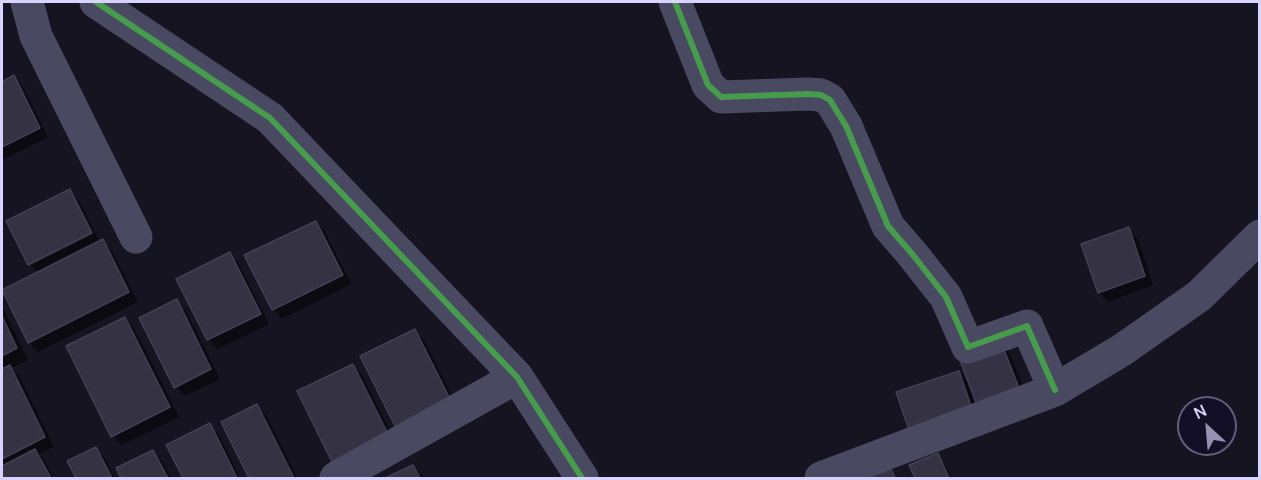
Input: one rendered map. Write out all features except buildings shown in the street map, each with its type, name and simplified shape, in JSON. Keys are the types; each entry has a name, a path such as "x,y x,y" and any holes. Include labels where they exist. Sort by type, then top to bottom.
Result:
{"street":[{"path":"27,2 36,36 136,237"},
{"path":"96,2 270,118 517,377 582,478"},
{"path":"675,2 708,85 721,97 808,94 820,95 830,100 846,126 888,226 946,297 968,347 1027,326 1055,390"},
{"path":"821,478 1055,390 1122,350 1198,296 1260,237"},
{"path":"336,478 517,377"}],"cycle path":[{"path":"96,2 270,118 517,377 582,478"},
{"path":"675,2 708,85 721,97 808,94 821,95 830,100 846,126 888,226 946,297 968,347 1027,326 1055,390"}]}
